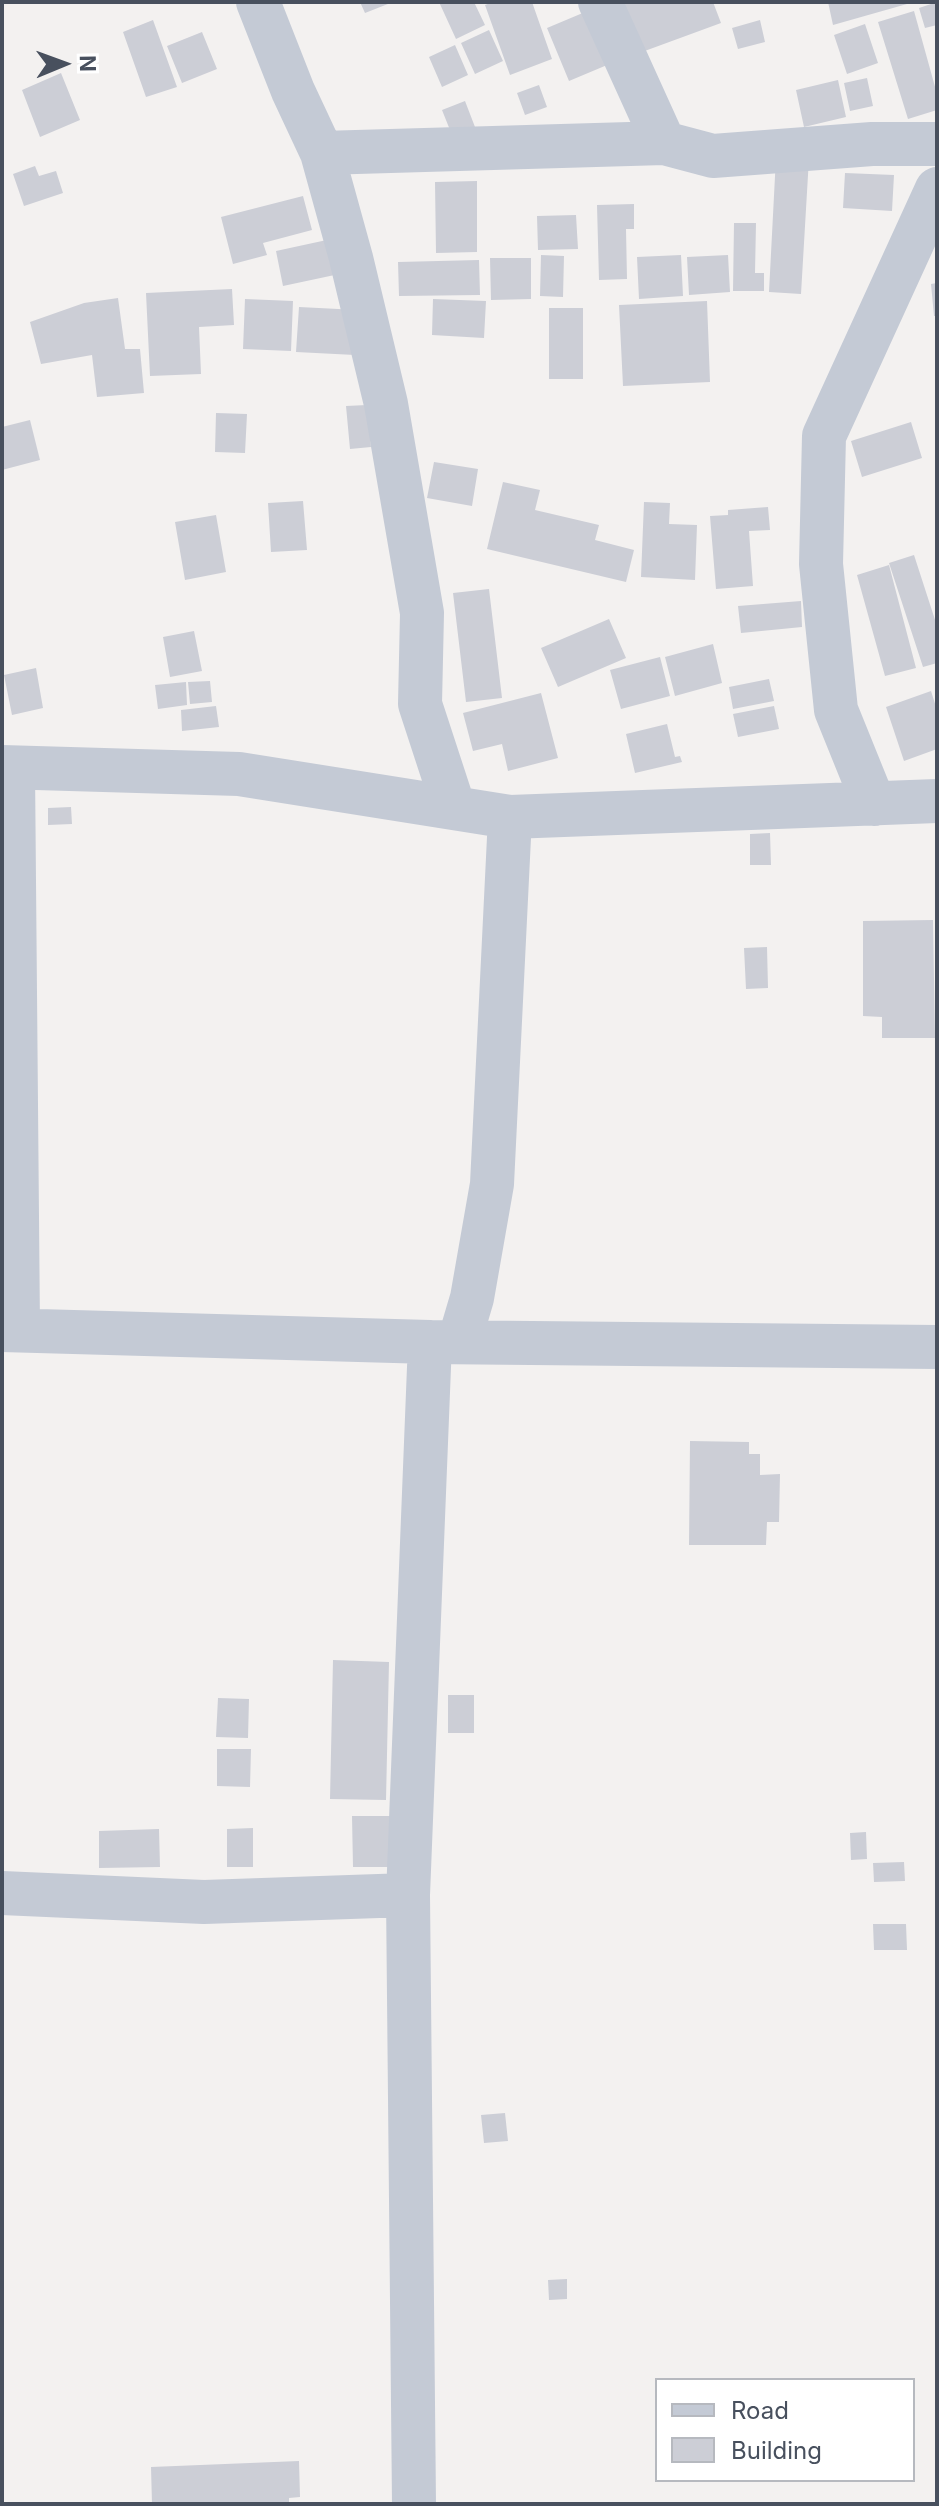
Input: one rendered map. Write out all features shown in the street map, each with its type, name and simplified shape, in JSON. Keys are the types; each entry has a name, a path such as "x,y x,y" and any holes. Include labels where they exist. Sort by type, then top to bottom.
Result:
{"street":[{"path":"258,2 293,91 322,153 351,258 388,418 422,613 420,704 454,808"},
{"path":"600,2 664,143"},
{"path":"322,153 664,143 713,156 872,144 937,144"},
{"path":"874,804 836,710 821,564 824,436 937,189"},
{"path":"937,801 510,817 239,774 108,768 8,768 10,1330 445,1342 937,1347"},
{"path":"414,2504 408,1895 445,1342 472,1298 492,1184 510,817"},
{"path":"2,1893 204,1902 408,1895"}],"building":[{"path":"360,2 393,2 365,13"},
{"path":"439,2 474,2 485,25 456,39"},
{"path":"493,2 532,2 552,59 510,75 485,5"},
{"path":"623,2 713,2 721,23 642,52"},
{"path":"828,2 906,2 907,4 833,25"},
{"path":"937,2 937,25 925,28 919,8"},
{"path":"597,7 619,60 569,81 547,28"},
{"path":"914,11 937,94 937,110 908,119 878,22"},
{"path":"153,20 177,87 146,97 123,32"},
{"path":"760,20 765,42 738,49 732,28"},
{"path":"865,24 878,63 847,74 834,35"},
{"path":"489,30 503,61 475,74 461,43"},
{"path":"202,32 217,69 182,83 167,46"},
{"path":"455,45 468,75 442,87 429,57"},
{"path":"61,73 80,120 40,137 22,90"},
{"path":"867,78 873,106 850,111 844,83"},
{"path":"838,80 846,117 804,127 796,90"},
{"path":"539,85 547,107 525,115 517,93"},
{"path":"465,101 475,127 452,135 442,110"},
{"path":"776,157 809,158 801,294 769,292"},
{"path":"35,166 39,176 56,171 63,193 24,206 13,174"},
{"path":"845,173 894,175 892,211 843,208"},
{"path":"477,181 477,252 436,253 435,182"},
{"path":"303,196 312,230 263,243 267,255 233,264 221,217"},
{"path":"634,204 634,229 626,229 627,279 599,280 597,205"},
{"path":"576,215 578,249 538,250 537,216"},
{"path":"734,223 756,223 755,273 764,273 764,291 733,291"},
{"path":"336,238 344,273 283,286 276,251"},
{"path":"541,255 564,256 563,297 540,296"},
{"path":"681,255 683,296 639,299 637,257"},
{"path":"728,255 730,292 689,295 687,257"},
{"path":"490,258 531,258 531,299 491,300"},
{"path":"479,260 480,295 399,296 398,262"},
{"path":"937,283 937,316 934,316 931,284"},
{"path":"232,289 234,325 199,327 201,374 150,376 146,293"},
{"path":"118,298 125,349 140,349 144,393 97,397 92,355 41,364 30,322 84,303"},
{"path":"245,299 293,301 291,351 243,349"},
{"path":"433,299 486,301 484,338 432,335"},
{"path":"707,301 710,382 623,386 619,305"},
{"path":"299,307 358,310 355,355 296,352"},
{"path":"549,308 583,308 583,379 549,379"},
{"path":"367,405 371,447 350,449 346,406"},
{"path":"216,413 247,414 245,453 215,452"},
{"path":"30,420 40,460 2,470 2,427"},
{"path":"911,422 922,458 862,477 851,441"},
{"path":"434,462 478,469 472,506 427,498"},
{"path":"503,482 540,490 535,510 599,525 595,540 634,550 626,582 487,549"},
{"path":"303,501 307,550 271,552 268,503"},
{"path":"644,502 670,503 669,524 697,525 695,580 641,577"},
{"path":"768,507 770,530 749,531 753,586 716,589 710,516 728,515 728,510"},
{"path":"216,515 226,572 185,580 175,522"},
{"path":"914,555 937,626 937,663 923,667 889,563"},
{"path":"889,565 916,668 885,676 857,575"},
{"path":"489,589 502,698 466,702 453,593"},
{"path":"801,601 802,627 741,633 738,606"},
{"path":"609,619 626,658 558,687 541,648"},
{"path":"194,631 202,671 170,677 163,637"},
{"path":"713,644 722,683 675,696 665,657"},
{"path":"660,657 670,696 621,709 610,670"},
{"path":"36,668 43,708 12,715 4,675"},
{"path":"769,679 774,701 733,709 729,687"},
{"path":"210,681 212,702 190,704 188,682"},
{"path":"186,682 187,705 158,709 155,685"},
{"path":"931,691 937,710 937,749 904,761 886,707"},
{"path":"541,693 558,758 508,771 502,744 473,751 463,713"},
{"path":"216,706 219,727 182,731 181,710"},
{"path":"774,706 779,729 738,737 733,714"},
{"path":"667,724 675,757 680,756 682,762 635,773 626,734"},
{"path":"71,807 72,824 48,825 48,808"},
{"path":"770,833 771,865 750,865 750,834"},
{"path":"933,920 935,1038 882,1038 882,1017 863,1016 863,921"},
{"path":"767,947 768,988 746,989 744,948"},
{"path":"690,1441 749,1442 749,1454 760,1454 760,1475 780,1474 779,1522 767,1522 766,1545 689,1545"},
{"path":"333,1660 389,1662 386,1800 330,1799"},
{"path":"448,1695 474,1695 474,1733 448,1733"},
{"path":"218,1698 249,1699 248,1738 216,1737"},
{"path":"217,1749 251,1749 250,1787 217,1786"},
{"path":"352,1816 390,1816 390,1867 353,1867"},
{"path":"253,1828 253,1867 227,1867 227,1829"},
{"path":"159,1829 160,1867 99,1868 99,1831"},
{"path":"866,1832 867,1859 851,1860 850,1833"},
{"path":"904,1862 905,1881 874,1882 873,1863"},
{"path":"873,1924 906,1924 907,1950 874,1950"},
{"path":"505,2113 508,2141 484,2143 481,2115"},
{"path":"567,2279 567,2299 549,2300 548,2280"},
{"path":"299,2461 300,2497 289,2498 289,2504 152,2504 151,2467"}]}
